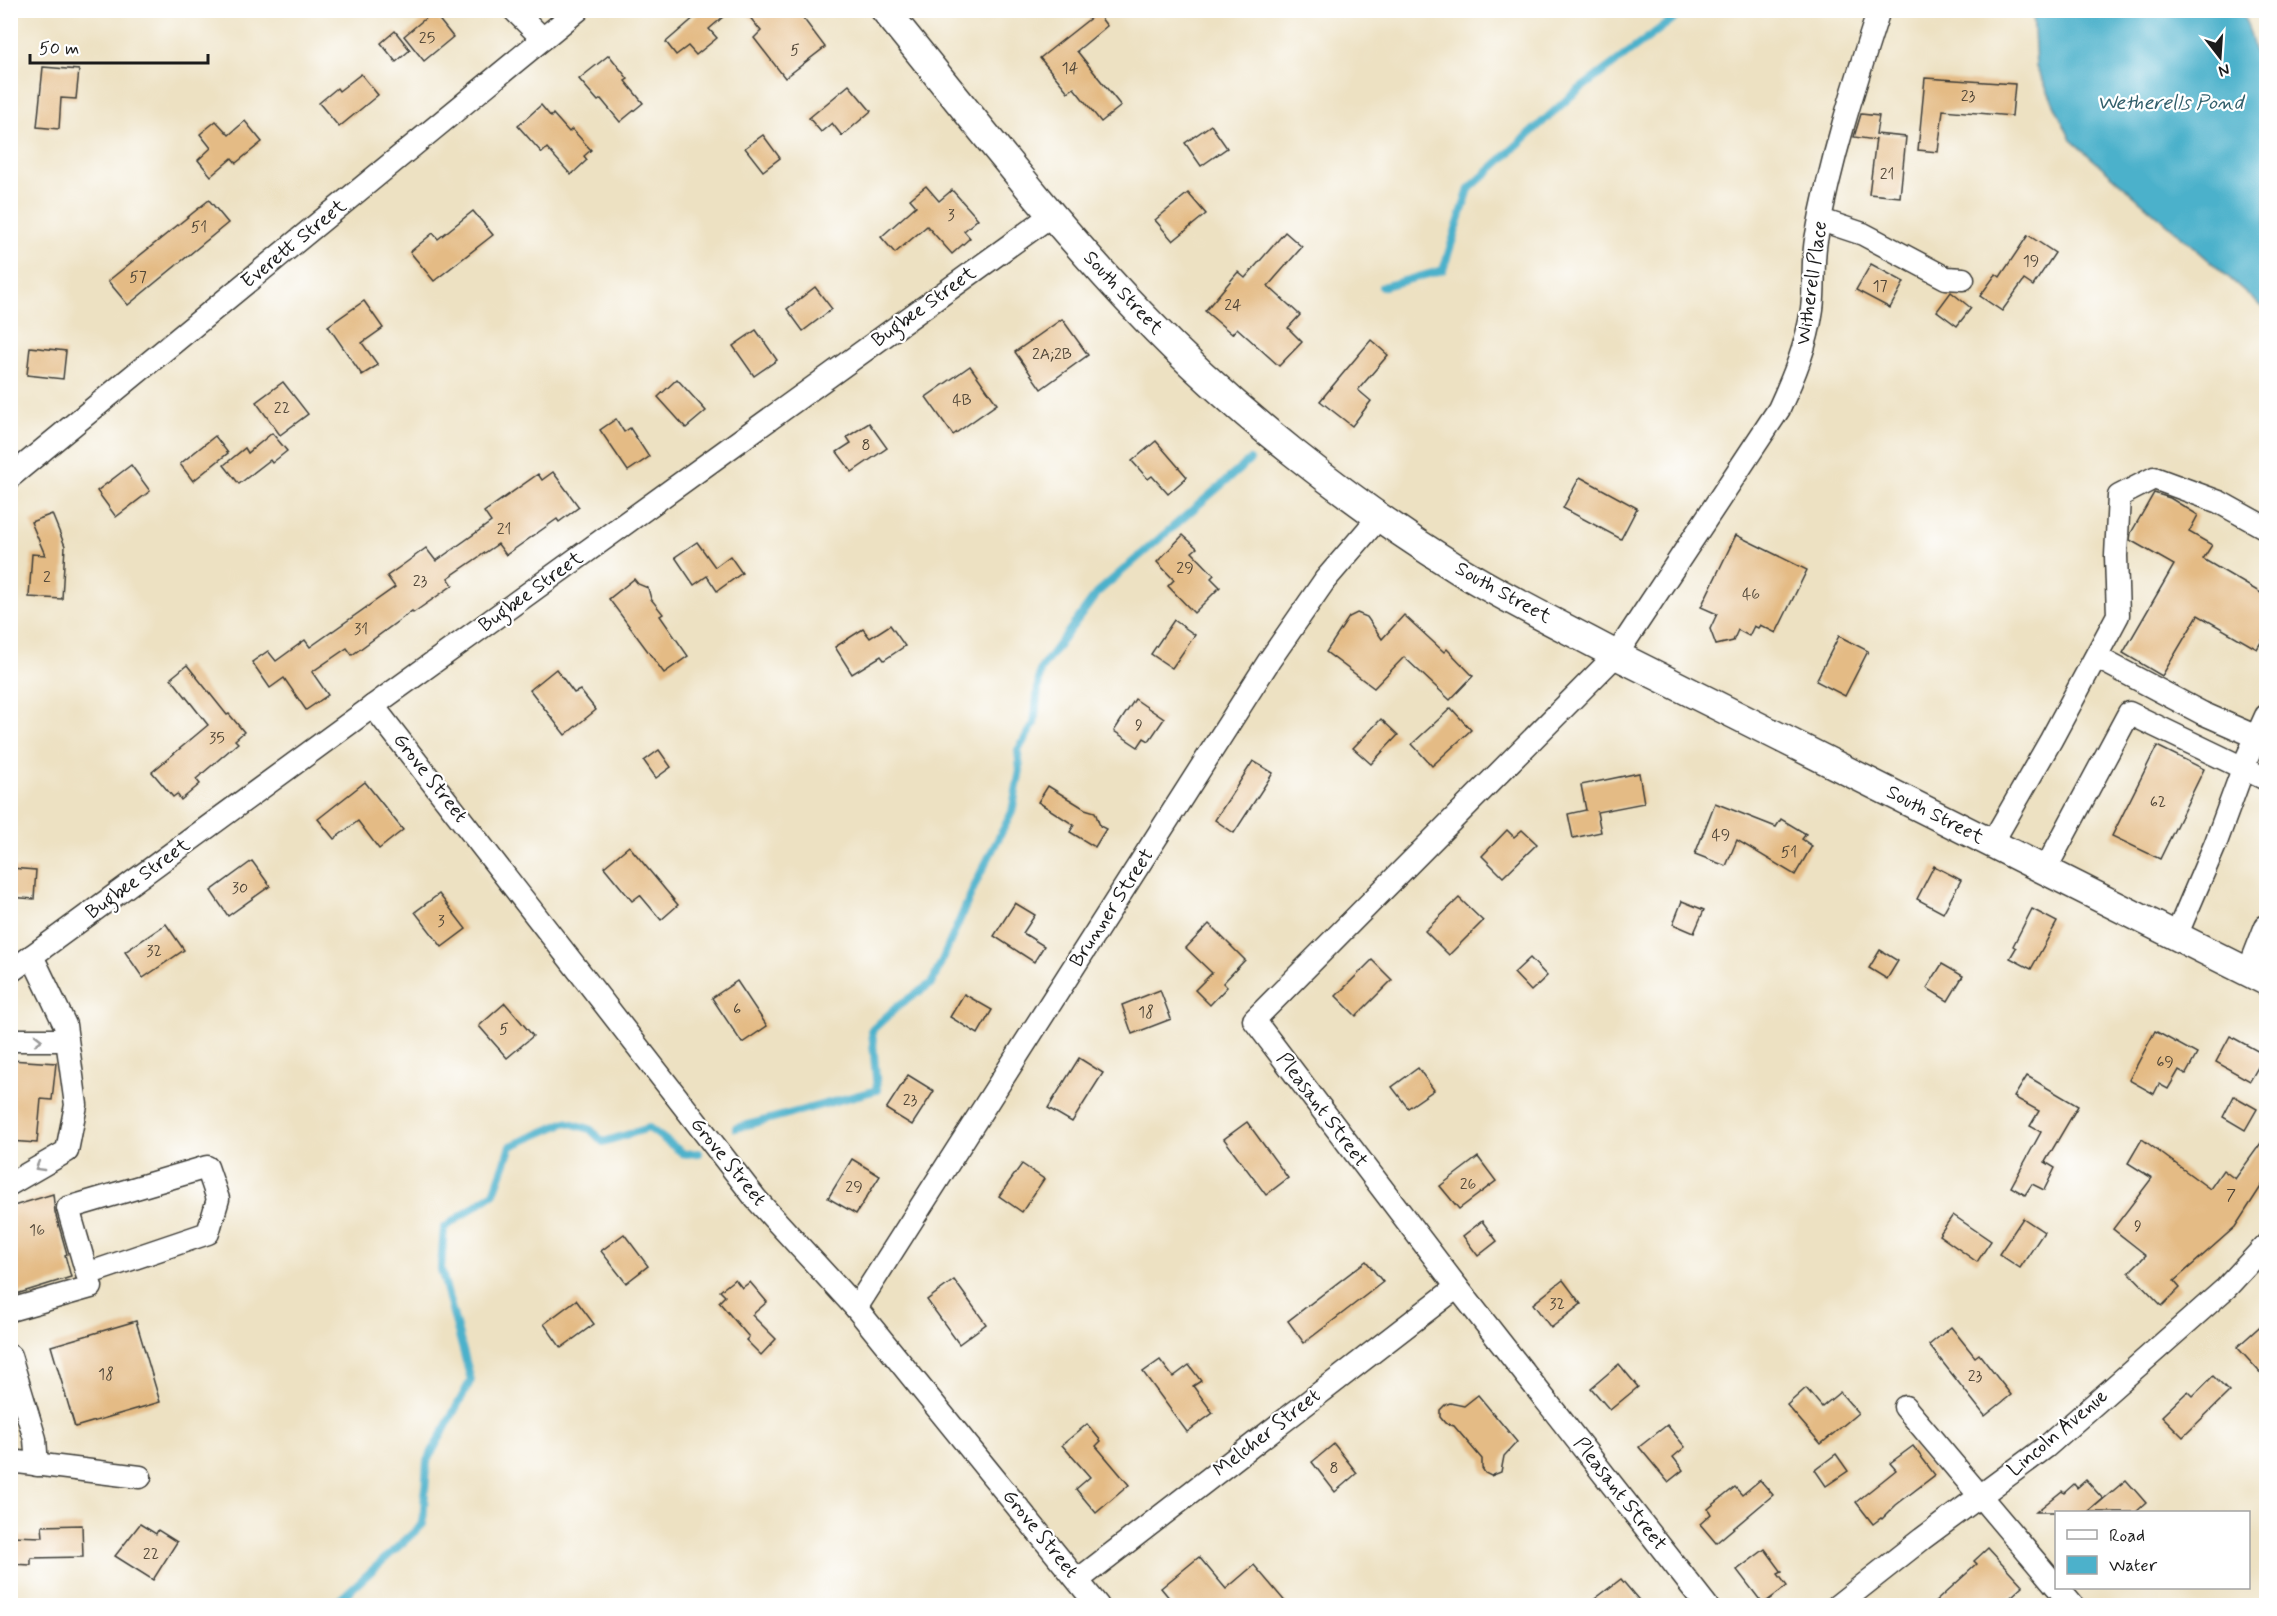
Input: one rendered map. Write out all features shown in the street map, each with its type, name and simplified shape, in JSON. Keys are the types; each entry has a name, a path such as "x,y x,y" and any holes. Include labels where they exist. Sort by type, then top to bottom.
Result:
{"main road":[{"name":"South Street","path":"885,10 1053,214 1140,314 1184,357 1283,443 1380,516 1461,571 1616,655 2258,977"}],"street":[{"name":"Everett Street","path":"10,477 578,10"},
{"name":"Witherell Place","path":"1616,655 1779,409 1794,378 1806,345 1812,308 1815,243 1841,127 1879,10"},
{"path":"514,11 543,39"},
{"name":"Bugbee Street","path":"10,972 1053,214"},
{"path":"1821,220 1863,234 1946,278 1963,279"},
{"path":"1992,843 2051,740 2118,615 2116,556 2119,496 2154,478 2219,502 2266,528"},
{"name":"Brunner Street","path":"856,1308 1269,661 1325,580 1380,516"},
{"name":"Pleasant Street","path":"1616,655 1254,1020 1457,1287 1707,1605"},
{"path":"2094,659 2202,713 2262,726 2216,845 2176,936"},
{"name":"Grove Street","path":"373,706 756,1199 856,1308 1098,1605"},
{"path":"2045,870 2129,713 2266,779"},
{"path":"2258,977 2266,926"},
{"path":"10,1184 67,1151 76,1104 65,1025 32,956"},
{"path":"10,1040 66,1040"},
{"path":"10,1310 91,1287 87,1274 68,1208 207,1167 218,1199 208,1233 87,1274"},
{"name":"Lincoln Avenue","path":"1837,1605 2046,1447 2226,1288 2266,1245"},
{"name":"Melcher Street","path":"1078,1580 1457,1287"},
{"path":"10,1356 35,1439 37,1465"},
{"path":"1905,1407 2055,1585"},
{"path":"10,1461 140,1477"},
{"path":"2059,1589 2073,1605"}],"water":[{"name":"Wetherells Pond","path":"2033,11 2242,11 2251,36 2260,76 2266,84 2266,310 2071,140 2036,66"}],"building":[{"path":"703,10 731,10 709,29 717,38 696,55 688,46 676,55 666,42"},
{"path":"744,10 797,10 825,47 785,78 754,38 761,31"},
{"path":"433,12 453,37 424,61 404,36"},
{"path":"1097,13 1107,26 1077,51 1121,106 1101,122 1074,88 1068,92 1040,58"},
{"path":"395,31 410,50 396,62 381,43"},
{"path":"609,55 628,79 625,81 643,103 620,122 601,99 598,101 579,79"},
{"path":"43,67 79,70 76,99 61,98 59,129 37,127"},
{"path":"361,74 378,95 339,127 319,103 337,88 339,91"},
{"path":"1925,78 2015,84 2012,116 1943,110 1938,152 1918,150"},
{"path":"849,85 871,111 842,136 832,123 821,132 809,118"},
{"path":"541,105 551,117 553,114 569,132 572,129 591,150 584,156 587,160 571,175 547,148 542,153 518,126"},
{"path":"1861,114 1879,116 1876,134 1906,137 1900,197 1869,194 1876,138 1875,140 1854,137"},
{"path":"216,121 229,135 245,121 262,142 236,163 232,158 211,176 198,160 211,148 200,134"},
{"path":"1211,125 1227,148 1201,166 1185,143"},
{"path":"763,135 780,158 763,171 745,148"},
{"path":"926,186 939,201 952,190 978,219 964,231 970,238 952,254 927,226 895,253 881,237 916,206 910,199"},
{"path":"1188,193 1206,214 1173,241 1155,220"},
{"path":"209,200 228,223 128,305 108,281"},
{"path":"473,211 493,235 434,281 410,252 433,233 438,239"},
{"path":"1285,232 1302,247 1268,286 1300,315 1288,328 1302,342 1279,366 1237,328 1232,334 1205,311 1238,272 1245,278"},
{"path":"2028,235 2055,253 2033,286 2024,280 2002,311 1980,296 1996,274 2000,277"},
{"path":"1871,264 1904,282 1890,308 1856,290"},
{"path":"815,287 832,309 803,331 787,309"},
{"path":"1951,292 1971,308 1957,326 1937,311"},
{"path":"364,301 383,328 362,343 378,365 362,375 328,326"},
{"path":"1062,319 1088,355 1041,389 1015,352"},
{"path":"756,330 777,360 754,376 733,346"},
{"path":"1371,340 1388,355 1358,390 1371,401 1352,426 1320,401"},
{"path":"30,347 66,351 63,379 27,375"},
{"path":"970,366 997,404 953,435 926,397"},
{"path":"677,379 706,411 686,428 658,397"},
{"path":"283,382 308,414 280,435 256,402"},
{"path":"616,419 624,432 630,428 649,457 628,471 600,430"},
{"path":"869,423 887,448 852,472 837,452 851,443 847,437"},
{"path":"272,433 287,451 272,463 270,460 239,484 224,465 245,448 248,453"},
{"path":"215,436 228,453 193,481 180,464"},
{"path":"1156,441 1187,477 1168,494 1152,476 1148,479 1132,461"},
{"path":"131,465 150,491 116,517 97,491"},
{"path":"553,472 579,507 559,522 557,519 506,555 498,544 448,578 453,585 413,613 412,611 352,655 347,648 312,672 328,695 306,710 284,678 270,688 252,662 268,651 276,661 305,640 310,647 395,587 387,576 426,548 436,561 491,522 484,512 538,474 542,480"},
{"path":"1580,477 1637,508 1621,539 1563,508"},
{"path":"2154,493 2170,498 2198,515 2189,532 2212,545 2203,559 2266,596 2266,634 2257,649 2198,615 2162,676 2123,653 2174,565 2130,540 2131,533"},
{"path":"52,514 65,546 62,599 29,597 32,554 45,555 31,522"},
{"path":"1183,535 1197,548 1192,552 1214,575 1211,578 1220,587 1194,613 1168,586 1174,580 1157,562"},
{"path":"1736,535 1807,570 1776,633 1760,625 1758,628 1754,626 1749,636 1738,630 1733,641 1716,645 1710,629 1717,614 1701,607"},
{"path":"697,542 715,567 730,556 742,573 717,591 707,576 694,585 675,557"},
{"path":"634,579 638,584 648,588 651,599 663,614 660,616 688,656 664,673 609,599"},
{"path":"1357,613 1367,617 1382,639 1404,615 1444,652 1447,649 1473,676 1450,700 1404,657 1374,688 1326,652 1349,617"},
{"path":"1174,620 1195,635 1172,668 1151,654"},
{"path":"890,625 905,646 884,660 881,656 852,674 835,647 863,629 870,638"},
{"path":"1839,636 1868,651 1845,696 1816,681"},
{"path":"187,665 227,715 229,714 244,732 235,740 238,743 196,779 200,784 181,800 177,794 173,797 152,772 208,725 171,678"},
{"path":"556,669 574,693 580,690 596,710 565,735 530,690"},
{"path":"1135,699 1164,719 1149,741 1144,738 1138,747 1114,731"},
{"path":"1451,708 1471,730 1432,766 1412,744"},
{"path":"1381,719 1398,735 1371,764 1353,748"},
{"path":"2157,746 2204,769 2160,859 2112,836"},
{"path":"659,750 671,767 656,778 644,761"},
{"path":"1253,761 1273,773 1234,833 1215,820"},
{"path":"1639,773 1644,803 1597,812 1601,832 1573,838 1568,814 1586,810 1581,785"},
{"path":"365,782 403,830 379,849 358,821 334,839 318,819"},
{"path":"1048,786 1085,809 1095,812 1100,826 1106,829 1095,847 1070,832 1074,825 1038,802"},
{"path":"1715,803 1776,827 1781,819 1806,834 1802,839 1812,846 1795,875 1737,840 1726,866 1695,854"},
{"path":"1507,830 1514,837 1522,830 1537,844 1503,877 1482,856"},
{"path":"629,846 678,905 661,920 640,895 632,901 604,867"},
{"path":"252,861 270,886 228,916 211,891"},
{"path":"1934,866 1961,880 1943,913 1917,899"},
{"path":"10,868 36,870 34,899 10,897"},
{"path":"439,894 466,929 442,947 415,912"},
{"path":"1459,898 1483,921 1449,955 1425,931"},
{"path":"1682,901 1704,910 1694,933 1673,924"},
{"path":"1015,903 1035,915 1023,933 1044,946 1034,962 994,936"},
{"path":"2032,909 2057,922 2031,969 2010,958 2016,948 2013,946"},
{"path":"166,924 184,950 143,978 125,952"},
{"path":"1209,924 1245,960 1223,983 1227,987 1210,1005 1195,990 1212,973 1186,948"},
{"path":"1880,950 1898,961 1887,979 1869,968"},
{"path":"1530,958 1547,976 1531,991 1514,973"},
{"path":"1372,960 1392,980 1356,1016 1336,996"},
{"path":"1942,964 1963,976 1948,1001 1927,988"},
{"path":"737,981 767,1026 742,1043 712,998"},
{"path":"1160,990 1171,1019 1132,1034 1122,1005"},
{"path":"964,994 992,1010 978,1034 950,1017"},
{"path":"505,1003 533,1036 507,1058 479,1026"},
{"path":"2155,1031 2197,1054 2186,1074 2179,1070 2168,1089 2159,1084 2154,1094 2129,1080"},
{"path":"2230,1036 2265,1055 2250,1081 2216,1062"},
{"path":"1079,1058 1103,1073 1072,1122 1048,1108"},
{"path":"10,1060 56,1063 52,1100 41,1099 37,1143 10,1141"},
{"path":"1418,1068 1434,1090 1408,1108 1392,1087"},
{"path":"908,1075 934,1091 912,1125 886,1109"},
{"path":"2027,1076 2078,1106 2045,1162 2055,1168 2044,1190 2032,1184 2025,1195 2011,1187 2041,1132 2030,1126 2039,1111 2014,1097"},
{"path":"2234,1096 2257,1109 2245,1130 2223,1117"},
{"path":"1247,1122 1288,1178 1266,1195 1224,1139"},
{"path":"2266,1136 2266,1179 2235,1227 2174,1281 2180,1288 2162,1306 2129,1272 2146,1255 2113,1229 2152,1178 2128,1163 2142,1139 2210,1189 2223,1170 2235,1179"},
{"path":"1478,1157 1496,1181 1459,1209 1440,1186"},
{"path":"852,1159 880,1176 856,1214 828,1198"},
{"path":"1022,1164 1044,1179 1022,1212 999,1196"},
{"path":"53,1194 55,1212 71,1277 10,1296 10,1207"},
{"path":"1953,1215 1991,1241 1977,1262 1939,1235"},
{"path":"2023,1218 2044,1232 2020,1268 1999,1254"},
{"path":"1482,1221 1497,1241 1478,1256 1463,1236"},
{"path":"624,1234 648,1266 626,1283 601,1251"},
{"path":"1366,1261 1383,1282 1304,1343 1288,1321"},
{"path":"735,1279 742,1288 750,1282 767,1302 752,1315 776,1339 761,1355 746,1340 749,1337 719,1302 725,1296 720,1291"},
{"path":"954,1280 986,1324 959,1344 927,1300"},
{"path":"1563,1280 1581,1304 1551,1328 1533,1304"},
{"path":"576,1300 594,1324 561,1348 544,1324"},
{"path":"136,1321 160,1402 75,1427 51,1346"},
{"path":"2266,1321 2266,1379 2237,1347"},
{"path":"1951,1327 1975,1357 1979,1354 2011,1395 1985,1416 1929,1345"},
{"path":"1160,1360 1173,1377 1189,1365 1201,1381 1193,1386 1213,1413 1187,1432 1143,1372"},
{"path":"1619,1364 1638,1387 1610,1410 1591,1388"},
{"path":"2213,1376 2229,1392 2183,1437 2162,1416 2188,1391 2193,1396"},
{"path":"1806,1388 1822,1407 1840,1392 1858,1413 1821,1444 1787,1405"},
{"path":"1478,1395 1517,1442 1504,1456 1501,1472 1491,1476 1485,1473 1482,1468 1482,1459 1454,1426 1445,1423 1440,1417 1440,1410 1445,1405 1450,1403 1464,1406"},
{"path":"1087,1424 1101,1441 1096,1446 1129,1485 1096,1513 1076,1489 1090,1477 1062,1445"},
{"path":"1667,1425 1685,1447 1673,1457 1683,1470 1668,1482 1639,1447"},
{"path":"1334,1444 1357,1473 1335,1492 1312,1462"},
{"path":"1913,1446 1935,1475 1873,1524 1856,1502 1896,1470 1890,1463"},
{"path":"1836,1454 1848,1471 1826,1486 1815,1470"},
{"path":"1760,1480 1773,1495 1716,1543 1700,1524 1711,1514 1708,1509 1735,1487 1742,1495"},
{"path":"2086,1480 2103,1499 2089,1511 2036,1512 2062,1491 2064,1493 2074,1484 2077,1488"},
{"path":"2126,1480 2146,1503 2137,1511 2089,1511"},
{"path":"140,1524 156,1534 158,1530 177,1542 153,1580 115,1556"},
{"path":"82,1525 83,1557 31,1558 31,1565 10,1564 10,1536 43,1537 42,1526"},
{"path":"1988,1548 2023,1586 2002,1605 1932,1605 1977,1564 1974,1561"},
{"path":"1765,1549 1782,1572 1778,1574 1787,1586 1763,1604 1737,1570"},
{"path":"1199,1557 1226,1589 1254,1565 1288,1605 1175,1605 1161,1588"},
{"path":"1621,1579 1643,1605 1587,1605"}],"waterway":[{"path":"1382,287 1443,270 1469,189 1572,95 1685,10"},
{"path":"736,1128 877,1090 872,1030 899,1005 932,983 978,878 1012,812 1020,770 1018,750 1034,724 1040,670 1098,592 1250,460"},
{"path":"333,1606 423,1524 427,1461 471,1380 441,1269 444,1228 494,1193 511,1146 566,1122 590,1129 603,1142 649,1128 684,1154 699,1153"}]}
